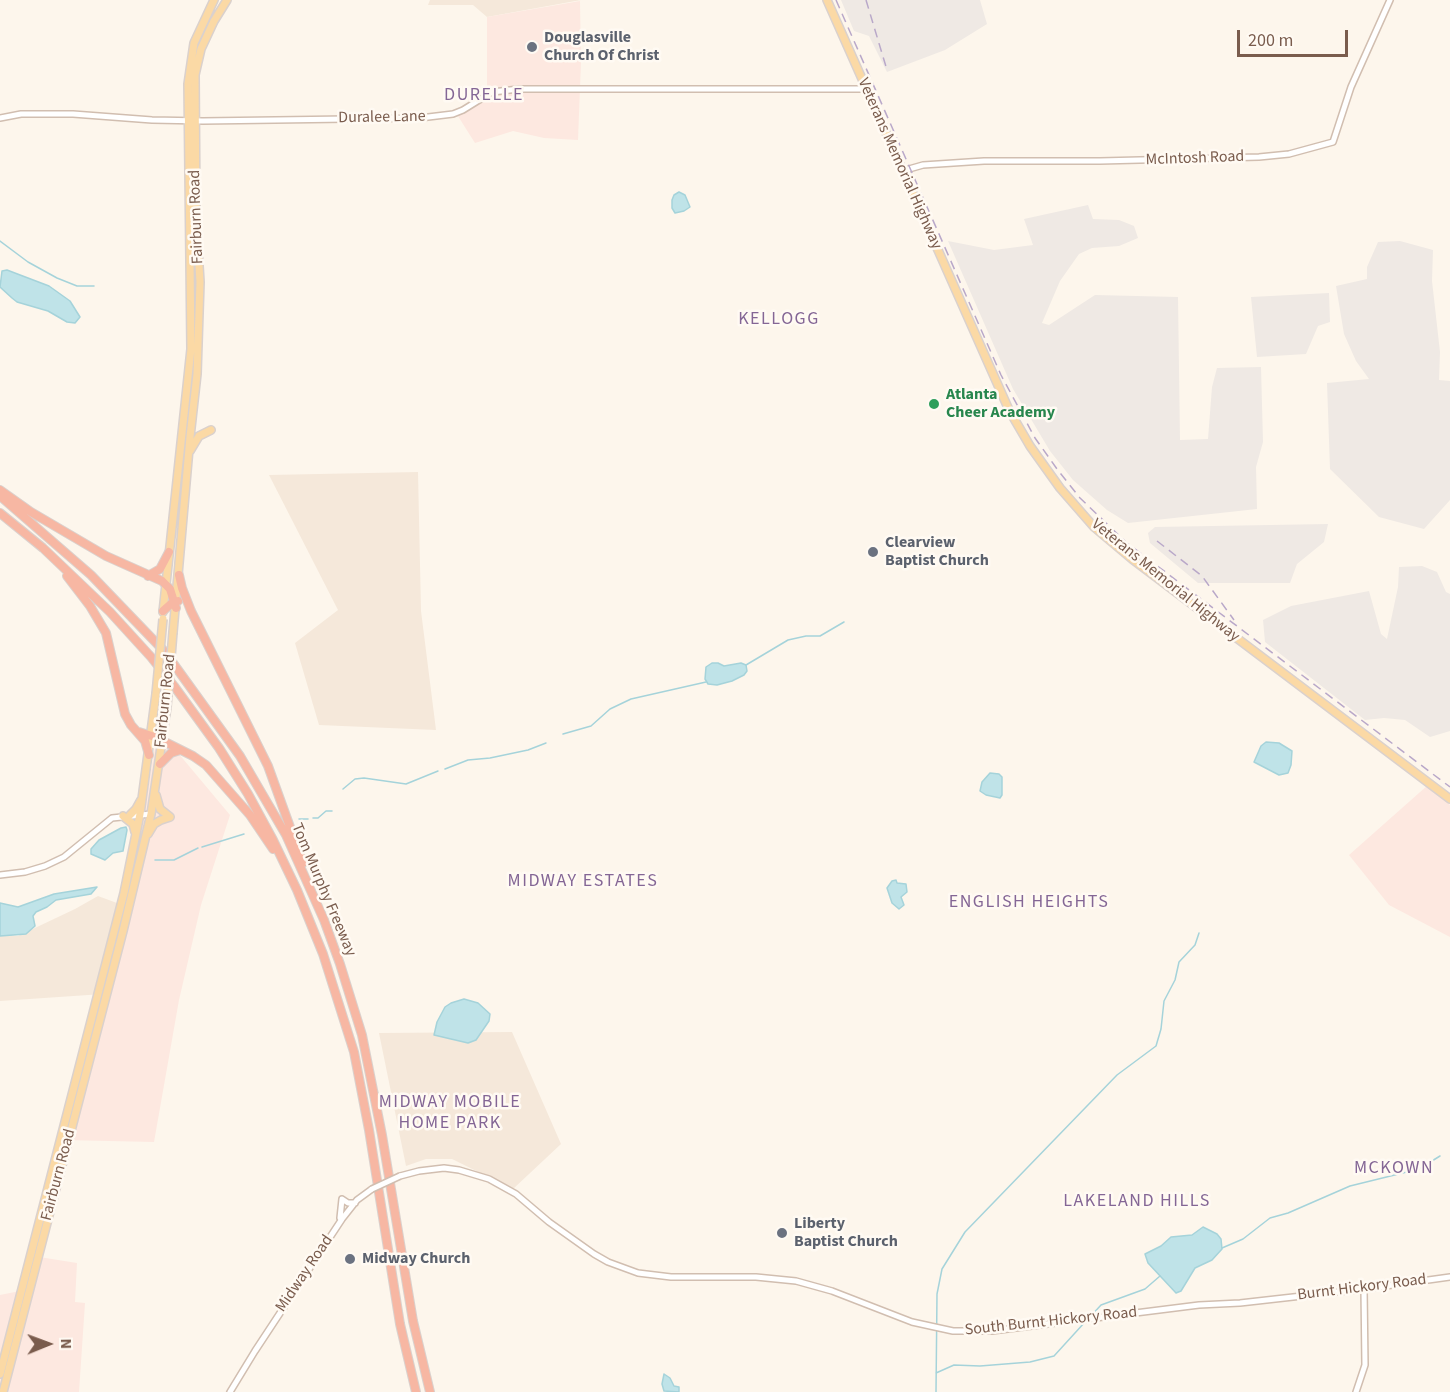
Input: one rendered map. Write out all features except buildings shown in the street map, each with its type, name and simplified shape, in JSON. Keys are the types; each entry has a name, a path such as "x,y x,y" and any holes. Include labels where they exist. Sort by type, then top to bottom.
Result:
{"highway":[{"path":"0,490 31,512 106,556 166,585 176,603"},
{"name":"Tom Murphy Freeway","path":"0,496 91,575 165,652 240,756 286,835 311,890 340,964 367,1057 413,1321 430,1392"},
{"name":"Tom Murphy Freeway","path":"0,513 43,548 131,634 198,718 248,794 297,890 323,954 354,1052 400,1324 416,1392"},
{"path":"43,548 78,589 102,626 110,646 125,714 145,741 149,755"},
{"path":"148,576 160,569 169,552"},
{"path":"179,575 191,611 268,766 311,890"},
{"path":"163,615 176,603 184,603 191,611"},
{"path":"138,731 151,735 206,765 259,827 297,890"},
{"path":"160,764 171,753 180,750"}],"main road":[{"name":"Fairburn Road","path":"3,1392 121,942 151,814 160,764 179,575 199,330 200,282 188,84 194,44 214,0"},
{"name":"Fairburn Road","path":"0,1374 124,893 141,814 156,694 191,349 191,121 197,60 208,31 227,0"},
{"name":"Veterans Memorial Highway","path":"827,0 1009,410 1030,446 1060,488 1094,527 1132,559 1450,799"},
{"path":"188,456 199,436 211,430"},
{"path":"145,839 154,824 170,817 160,809 155,790"},
{"path":"135,844 135,827 126,816 136,808 143,795"},
{"path":"93,1045 89,1040 95,1019 94,1008"}],"street":[{"name":"McIntosh Road","path":"902,171 923,165 984,161 1265,157 1302,152 1333,142 1351,87 1366,58 1390,0"},
{"name":"Duralee Lane","path":"0,118 21,114 94,114 191,121 438,117 463,110 492,92 519,89 867,89"},
{"path":"0,875 26,872 64,857 112,818 151,814"},
{"name":"South Burnt Hickory Road","path":"400,1176 444,1168 489,1179 516,1194 549,1222 594,1254 638,1273 671,1277 756,1277 796,1281 832,1291 912,1322 953,1331 992,1331 1198,1305 1274,1299"},
{"name":"Midway Road","path":"230,1392 339,1222 363,1195 382,1183 400,1176"},
{"path":"339,1222 342,1199 348,1203 355,1203"},
{"name":"Burnt Hickory Road","path":"1274,1299 1450,1277"},
{"path":"1356,1392 1365,1365 1364,1289"}],"shaded area":[{"path":"430,0 581,0 487,17 473,5 428,5"},
{"path":"841,0 980,0 987,24 945,50 887,72 869,36 854,31"},
{"path":"580,1 581,62 578,140 544,138 513,131 475,143 456,113 487,96 487,17"},
{"path":"1088,205 1093,219 1119,220 1134,226 1138,238 1119,246 1092,248 1079,254 1060,281 1042,323 1049,325 1095,295 1178,297 1180,440 1208,439 1212,387 1217,368 1261,367 1263,442 1256,467 1257,509 1128,523 1107,510 1073,480 1050,451 1013,389 948,241 994,250 1033,245 1024,219"},
{"path":"1400,241 1433,250 1432,281 1440,352 1439,380 1450,381 1450,500 1424,529 1379,517 1330,469 1327,383 1369,379 1356,361 1344,334 1336,286 1367,279 1367,267 1378,242"},
{"path":"1329,293 1330,322 1318,326 1306,354 1257,357 1251,297"},
{"path":"418,472 421,611 436,730 319,725 295,643 338,610 269,475"},
{"path":"1328,524 1324,542 1297,564 1290,583 1198,583 1150,543 1148,533 1155,527"},
{"path":"1422,566 1437,572 1446,592 1450,594 1450,731 1430,737 1405,720 1384,718 1365,720 1265,642 1263,620 1291,606 1369,591 1381,634 1387,639 1398,587 1399,567"},
{"path":"158,729 230,815 201,905 179,1000 154,1142 63,1140 90,1051 132,880"},
{"path":"1428,785 1450,805 1450,937 1389,905 1349,855"},
{"path":"98,896 125,906 103,994 0,1001 0,935 18,936"},
{"path":"512,1032 561,1144 513,1189 452,1159 426,1159 406,1166 379,1033"},
{"path":"33,1256 77,1263 75,1302 85,1303 79,1392 0,1392 0,1295 25,1290"}],"water":[{"path":"679,192 685,195 690,207 675,213 672,200"},
{"path":"7,270 49,286 70,301 80,317 75,323 67,322 48,311 17,302 0,287 2,271"},
{"path":"712,663 724,666 741,663 746,665 747,671 732,681 717,685 708,684 705,679 706,667"},
{"path":"1266,742 1279,743 1292,751 1288,773 1279,775 1254,762 1261,746"},
{"path":"990,773 999,774 1002,777 1000,798 980,791 982,782"},
{"path":"126,827 127,830 123,851 113,853 105,860 91,854 91,849 99,840"},
{"path":"896,880 897,883 906,884 907,892 901,897 904,905 899,909 892,903 887,888 892,881"},
{"path":"97,887 91,894 56,900 36,912 33,916 35,926 26,934 0,936 0,903 18,907 54,894"},
{"path":"464,999 478,1003 490,1014 489,1021 476,1040 468,1043 434,1035 437,1022 445,1007"},
{"path":"1203,1227 1217,1234 1221,1239 1222,1249 1212,1260 1195,1268 1181,1291 1176,1293 1148,1263 1145,1254 1161,1246 1171,1237 1192,1235"},
{"path":"664,1374 670,1378 674,1386 679,1387 679,1392 664,1391 662,1384"}],"waterway":[{"path":"0,241 28,262 57,278 77,286 94,286"},
{"path":"746,665 788,640 820,636 844,622"},
{"path":"563,734 591,726 610,709 631,699 706,682"},
{"path":"445,769 468,760 528,750 546,743"},
{"path":"343,789 355,779 364,778 406,784 438,771"},
{"path":"313,818 318,818 326,811 332,811"},
{"path":"299,819 308,819"},
{"path":"202,847 244,834"},
{"path":"155,860 174,860 198,848"},
{"path":"936,1392 937,1294 942,1269 965,1232 1117,1075 1156,1046 1161,1029 1164,1001 1175,980 1179,962 1195,945 1199,933"},
{"path":"1222,1248 1243,1239 1270,1218 1288,1213 1350,1186 1419,1169 1440,1156"},
{"path":"1090,1317 1101,1305 1145,1289 1160,1276"},
{"path":"936,1373 954,1365 980,1366 1030,1362 1054,1356 1085,1322"}],"railway":[{"path":"836,0 1001,375 1035,438 1057,469 1080,498 1127,543 1450,787"},
{"path":"866,0 887,70"},
{"path":"1157,541 1202,576 1234,620"}],"place":[{"name":"Douglasville Church Of Christ","path":"532,47"},
{"name":"Atlanta Cheer Academy","path":"934,404"},
{"name":"Clearview Baptist Church","path":"873,552"},
{"name":"Liberty Baptist Church","path":"782,1233"},
{"name":"Midway Church","path":"350,1259"}],"district":[{"name":"DURELLE","path":"484,96"},
{"name":"KELLOGG","path":"779,320"},
{"name":"MIDWAY ESTATES","path":"583,882"},
{"name":"ENGLISH HEIGHTS","path":"1029,903"},
{"name":"MIDWAY MOBILE HOME PARK","path":"450,1113"},
{"name":"MCKOWN","path":"1394,1169"},
{"name":"LAKELAND HILLS","path":"1137,1202"}]}
